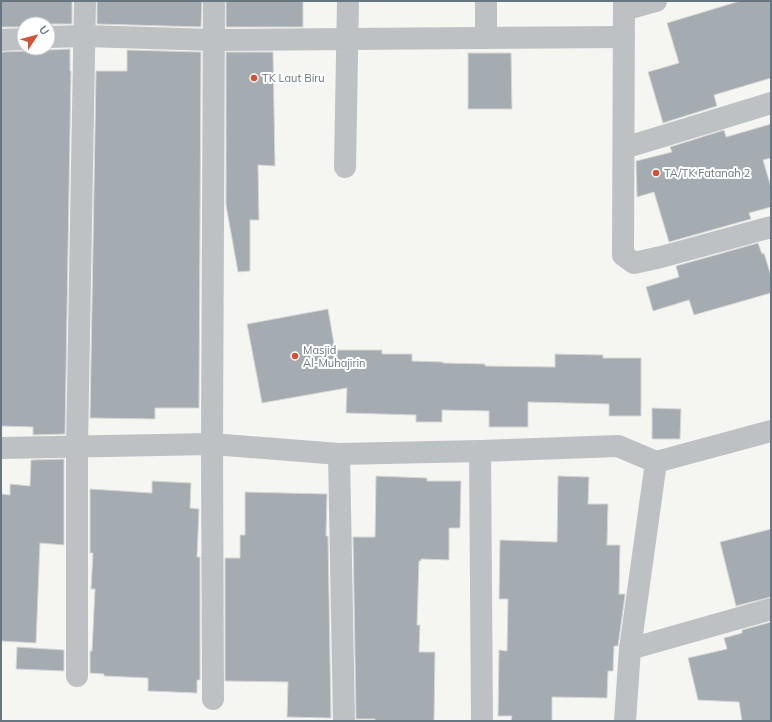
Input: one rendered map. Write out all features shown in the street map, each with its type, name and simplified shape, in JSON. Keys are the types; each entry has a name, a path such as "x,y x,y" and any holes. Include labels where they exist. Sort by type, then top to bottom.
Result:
{"street":[{"path":"77,676 77,446 85,1"},
{"path":"213,699 212,444 214,1"},
{"path":"345,167 348,1"},
{"path":"486,1 486,38"},
{"path":"656,1 624,6 623,255 634,263 771,227"},
{"path":"56,37 85,36 214,40 624,37"},
{"path":"1,40 16,39"},
{"path":"624,148 771,103"},
{"path":"1,448 212,444 339,454 618,446 656,462 771,431"},
{"path":"480,451 482,721"},
{"path":"339,454 344,721"},
{"path":"625,721 630,649 656,462"},
{"path":"630,649 771,609"}],"building":[{"path":"1,1 72,1 72,24 56,24 56,16 16,16 16,27 1,27"},
{"path":"97,1 202,1 201,27 97,24"},
{"path":"226,1 303,1 303,27 226,27"},
{"path":"740,1 771,1 771,78 714,95 717,106 663,123 648,72 679,63 667,23"},
{"path":"70,49 71,71 65,434 33,435 33,427 1,426 1,52 16,51 16,56 56,56 56,50"},
{"path":"127,50 201,52 199,408 155,408 155,419 90,418 96,71 127,71"},
{"path":"226,52 273,52 275,166 258,165 259,220 250,220 250,271 238,272 226,205"},
{"path":"468,53 511,53 512,109 468,109"},
{"path":"771,124 771,158 763,160 771,187 771,207 749,213 751,219 669,242 654,192 637,197 636,161 672,152 670,147 724,130 726,137"},
{"path":"758,243 762,254 764,253 771,276 771,293 694,315 689,300 653,311 646,287 679,277 676,266"},
{"path":"328,309 335,350 382,350 382,354 412,354 412,361 485,364 485,366 555,367 555,354 603,355 603,358 641,358 641,416 609,416 609,404 528,402 528,427 489,427 489,411 442,410 442,422 416,422 416,415 346,413 347,388 262,403 247,324"},
{"path":"652,408 681,409 680,439 652,439"},
{"path":"64,459 64,545 40,543 36,643 1,641 1,494 10,495 10,484 30,486 31,460"},
{"path":"376,476 427,478 427,481 461,481 460,528 449,528 449,560 421,559 421,561 419,561 417,625 420,625 419,652 435,652 434,721 375,721 375,719 356,719 353,537 375,537"},
{"path":"558,476 589,477 588,504 608,504 607,545 620,545 619,594 625,594 618,646 614,646 613,671 608,671 607,698 552,697 552,721 511,721 512,716 498,716 499,650 507,651 508,599 499,599 500,540 557,542"},
{"path":"152,481 191,483 190,508 199,509 197,557 200,557 200,680 197,680 197,693 148,691 148,678 104,676 104,674 90,673 90,651 92,651 95,589 91,589 93,553 90,553 90,489 152,493"},
{"path":"245,492 327,494 326,536 328,536 331,718 287,717 288,682 225,681 225,558 240,558 240,535 245,535"},
{"path":"771,529 771,597 736,606 720,542"},
{"path":"771,622 771,721 742,721 739,702 698,700 688,658 727,649 724,638 742,633 742,630"},
{"path":"17,647 64,650 64,671 16,669"}],"place":[{"name":"TK Laut Biru","path":"254,78"},
{"name":"TA/TK Fatanah 2","path":"656,173"},
{"name":"Masjid Al-Muhajirin","path":"295,356"}]}
